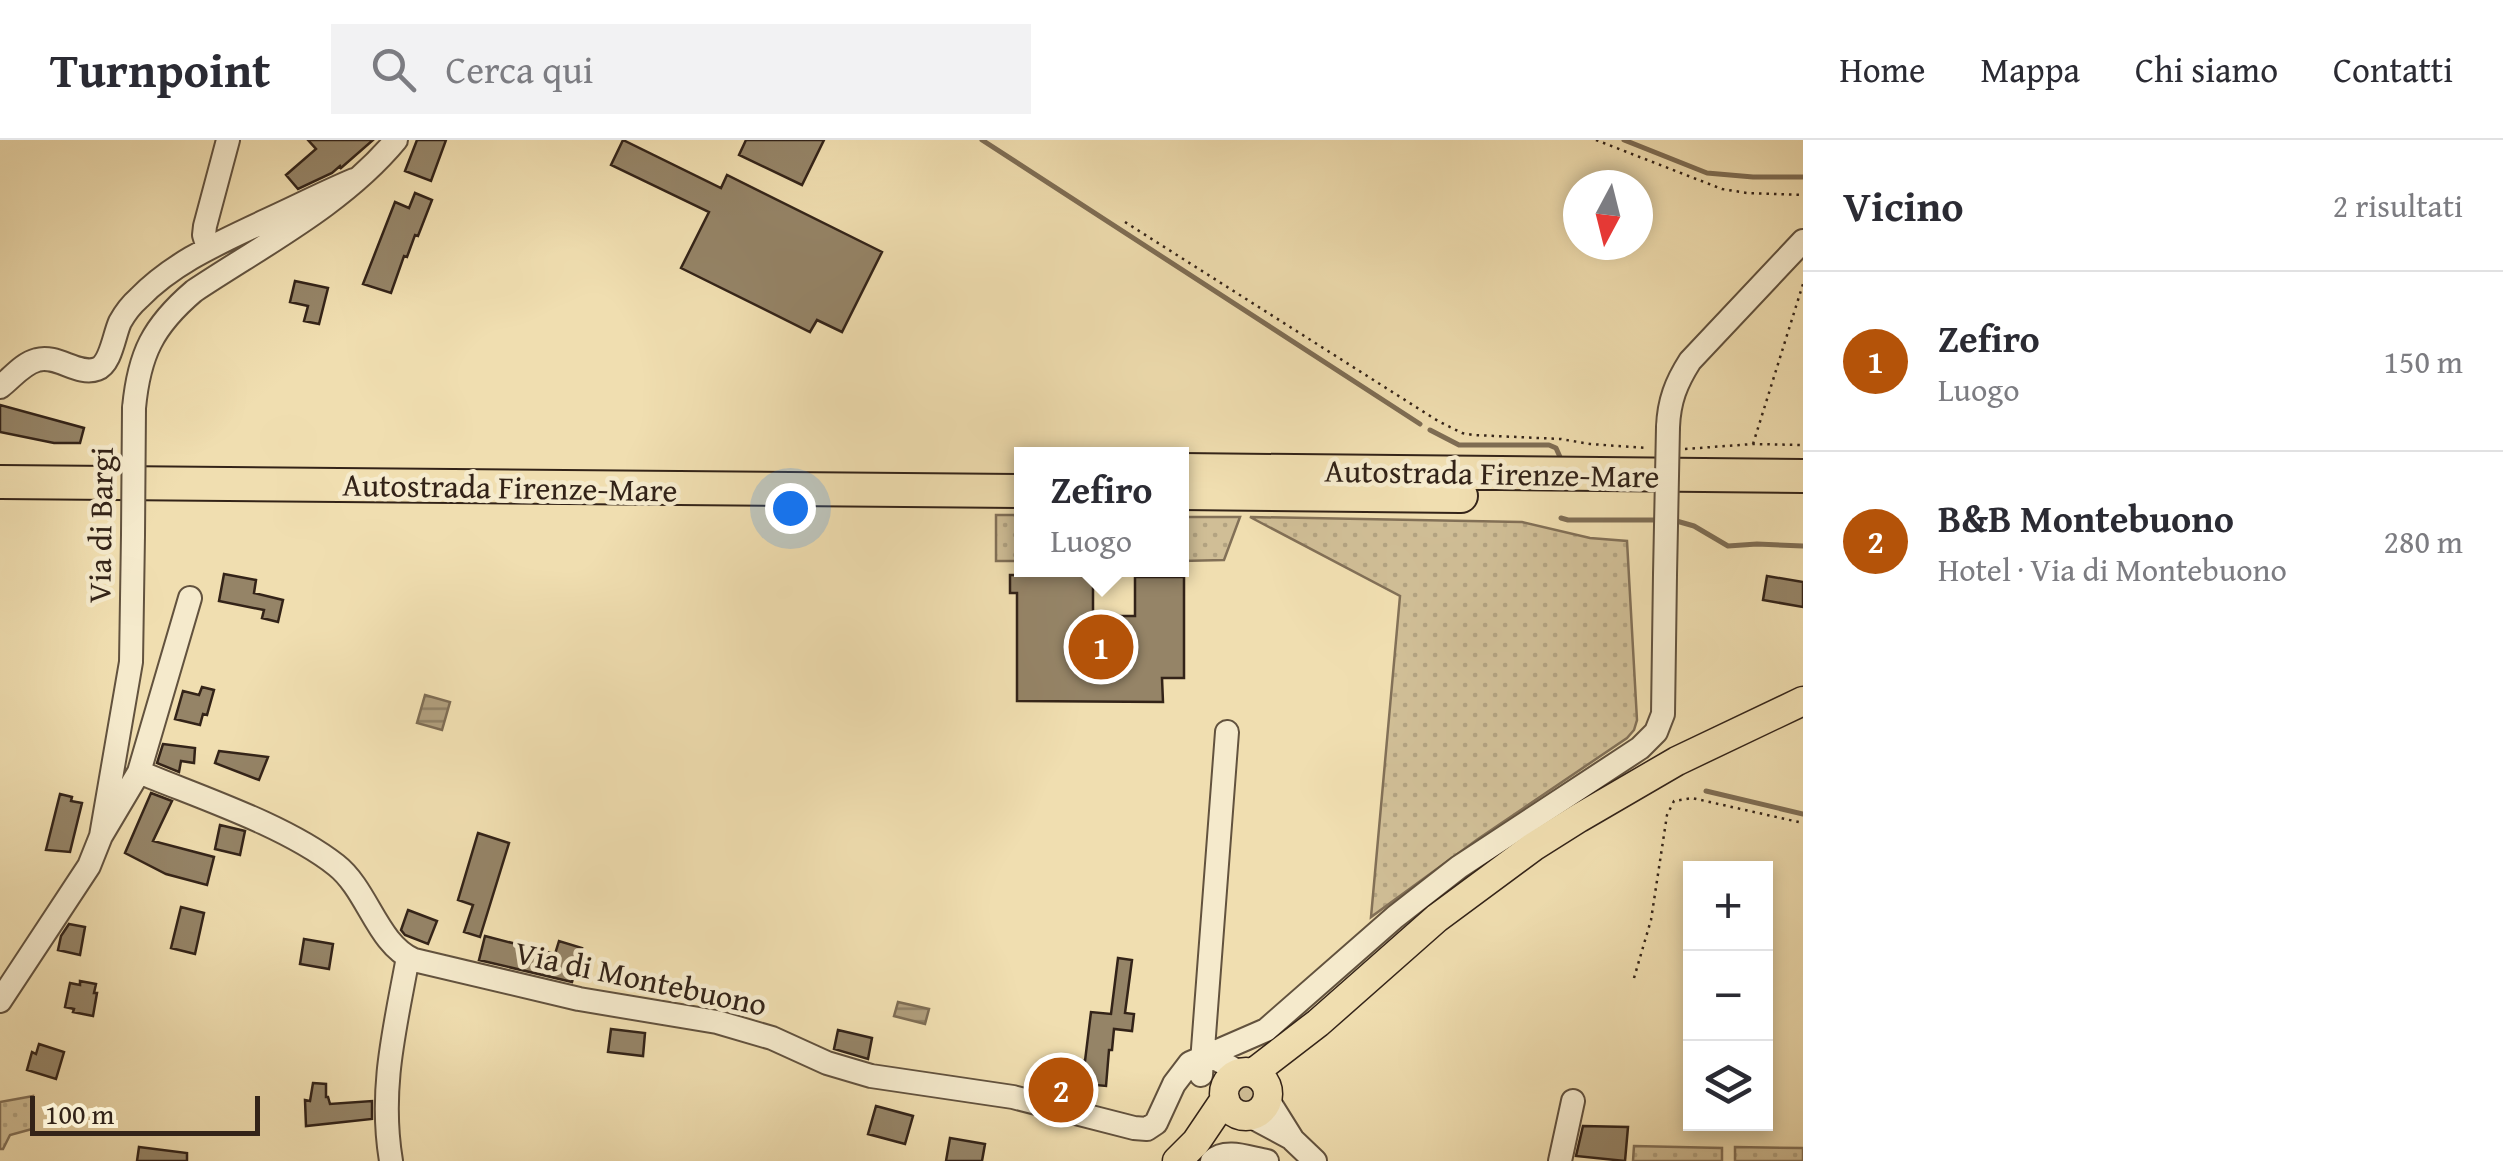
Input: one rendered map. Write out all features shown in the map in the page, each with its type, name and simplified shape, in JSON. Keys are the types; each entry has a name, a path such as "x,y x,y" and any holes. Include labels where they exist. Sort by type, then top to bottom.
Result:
{"highway":[{"name":"Autostrada Firenze-Mare","path":"0,460 1014,469"},
{"name":"Autostrada Firenze-Mare","path":"1189,470 1803,476"},
{"name":"Autostrada Firenze-Mare","path":"0,482 1014,492"},
{"name":"Autostrada Firenze-Mare","path":"1189,493 1803,499"}],"main road":[{"path":"1195,1154 1232,1083 1318,1023 1437,918 1579,818 1734,732 1803,701"}],"street":[{"path":"208,248 205,226 228,140"},
{"name":"Via di Bargi","path":"0,1001 89,866 101,836 131,662 134,408 142,358 153,334 194,291 296,224 354,180 396,140"},
{"path":"0,387 23,366 38,359 88,370 102,366 122,318 135,301 179,265 354,180"},
{"path":"1232,1083 1260,1034 1370,938 1459,867 1625,759 1656,732 1662,714 1671,397 1690,360 1803,241"},
{"path":"101,836 138,772 190,598"},
{"path":"1227,732 1232,1083 1316,1161"},
{"path":"138,772 270,828 332,862 358,888 393,945 408,957 386,1083 391,1161"},
{"name":"Via di Montebuono","path":"408,957 579,1000 718,1022 871,1076 1013,1097 1140,1130 1232,1083"},
{"path":"1560,1161 1573,1101"},
{"path":"1195,1154 1230,1154 1266,1161"}],"path":[{"path":"1596,140 1722,189 1803,195"},
{"path":"1125,222 1462,433 1656,448"},
{"path":"1752,444 1803,284"},
{"path":"1794,313 1803,314"},
{"path":"1671,438 1803,444"},
{"path":"1634,978 1654,906 1667,815 1674,801 1692,798 1803,823"}],"shaded area":[{"path":"996,515 1014,515 1014,561 996,561"},
{"path":"1189,517 1240,517 1224,560 1189,561"},
{"path":"1250,517 1522,522 1590,538 1627,541 1637,720 1634,730 1371,917 1400,596"},
{"path":"425,695 450,702 442,730 417,723"},
{"path":"898,1002 929,1009 925,1024 894,1016"},
{"path":"1247,1081 1257,1085 1261,1095 1257,1105 1247,1109 1237,1105 1233,1095 1237,1085"},
{"path":"33,1096 32,1129 10,1135 0,1149 0,1102"},
{"path":"1634,1146 1722,1148 1722,1161 1633,1161"},
{"path":"1735,1147 1803,1148 1803,1161 1735,1161"}],"building":[{"path":"308,140 373,140 341,168 298,189 286,175 316,149"},
{"path":"417,140 446,140 431,181 405,171"},
{"path":"623,140 721,188 727,175 882,252 842,332 817,320 810,332 681,268 709,212 611,165"},
{"path":"746,140 824,140 802,185 739,155"},
{"path":"415,193 432,200 418,236 415,235 407,257 404,256 391,293 363,284 395,202 409,208"},
{"path":"295,281 328,288 319,324 304,321 308,306 290,302"},
{"path":"0,405 84,428 80,443 54,443 0,432"},
{"path":"224,574 256,580 254,593 283,600 278,622 262,618 264,610 219,601"},
{"path":"1010,575 1093,577 1093,616 1135,616 1135,577 1184,577 1184,678 1162,678 1163,702 1017,701 1017,593 1010,593"},
{"path":"1767,576 1803,582 1803,607 1763,600"},
{"path":"202,687 214,690 200,725 175,719 183,691 199,695"},
{"path":"163,744 195,748 194,763 181,761 179,772 157,763"},
{"path":"219,751 268,757 259,780 215,763"},
{"path":"151,793 172,801 153,841 214,857 207,885 166,874 125,853"},
{"path":"60,794 82,803 70,852 46,850"},
{"path":"220,825 245,831 240,855 215,849"},
{"path":"478,833 509,843 480,937 464,932 473,905 458,900"},
{"path":"181,907 204,913 195,954 171,948"},
{"path":"408,910 437,921 428,944 401,930"},
{"path":"69,924 85,927 80,955 58,950"},
{"path":"485,936 555,954 559,941 582,948 572,982 479,960"},
{"path":"304,939 333,944 329,969 300,964"},
{"path":"1118,958 1132,960 1125,1013 1134,1014 1132,1031 1114,1029 1106,1086 1053,1081 1055,1059 1085,1061 1091,1012 1111,1014"},
{"path":"80,981 96,984 93,1016 65,1007 70,983 80,985"},
{"path":"611,1029 645,1033 643,1056 608,1052"},
{"path":"838,1030 872,1038 868,1059 834,1049"},
{"path":"39,1044 64,1052 56,1079 27,1070 32,1052 36,1054"},
{"path":"313,1083 326,1084 330,1104 372,1101 372,1119 306,1126 305,1100 310,1101"},
{"path":"876,1106 913,1116 905,1144 868,1134"},
{"path":"1583,1126 1628,1127 1625,1161 1576,1156"},
{"path":"950,1138 985,1144 982,1161 946,1161"},
{"path":"139,1147 187,1153 187,1161 137,1161"}],"waterway":[{"path":"982,140 1420,424"},
{"path":"1624,140 1707,173 1803,177"},
{"path":"1430,430 1459,445 1549,445 1556,448 1560,457"},
{"path":"1561,518 1662,520"},
{"path":"1673,520 1694,526 1728,546 1803,546"},
{"path":"1706,791 1803,814"}],"place":[{"name":"Zefiro","path":"1101,647"},
{"name":"B&B Montebuono","path":"1061,1090"}]}
